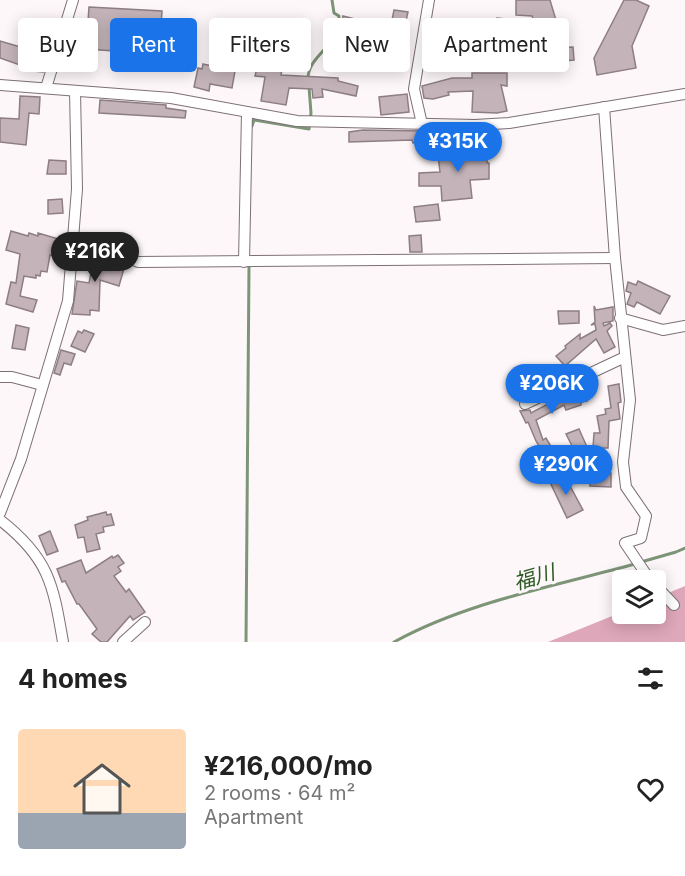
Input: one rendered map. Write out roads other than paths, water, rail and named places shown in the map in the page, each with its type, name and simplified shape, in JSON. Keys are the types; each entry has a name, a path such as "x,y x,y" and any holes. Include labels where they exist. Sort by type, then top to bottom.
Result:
{"street":[{"path":"46,88 73,0"},
{"path":"422,124 414,89 429,0"},
{"path":"0,85 171,98 297,121 476,125 509,123 685,94"},
{"path":"63,642 53,591 45,570 0,514 21,459 68,301 77,189 75,91"},
{"path":"604,108 620,318 630,400 622,462 626,487 646,516 641,538 625,543 643,570"},
{"path":"244,262 247,112"},
{"path":"72,249 112,251 138,262 615,258"},
{"path":"620,318 663,330 685,326"},
{"path":"525,404 625,357"},
{"path":"0,377 12,377 42,385"},
{"path":"666,597 674,605"},
{"path":"123,642 145,622"}],"waterway":[{"path":"308,78 311,66 332,41 337,31 339,16 334,13 332,0"},
{"path":"252,126 254,120 309,129 311,113 309,87"},
{"path":"246,642 249,265"},
{"name":"福川","path":"641,562 685,548"},
{"name":"福川","path":"394,642 422,628 481,606 635,564"}]}
